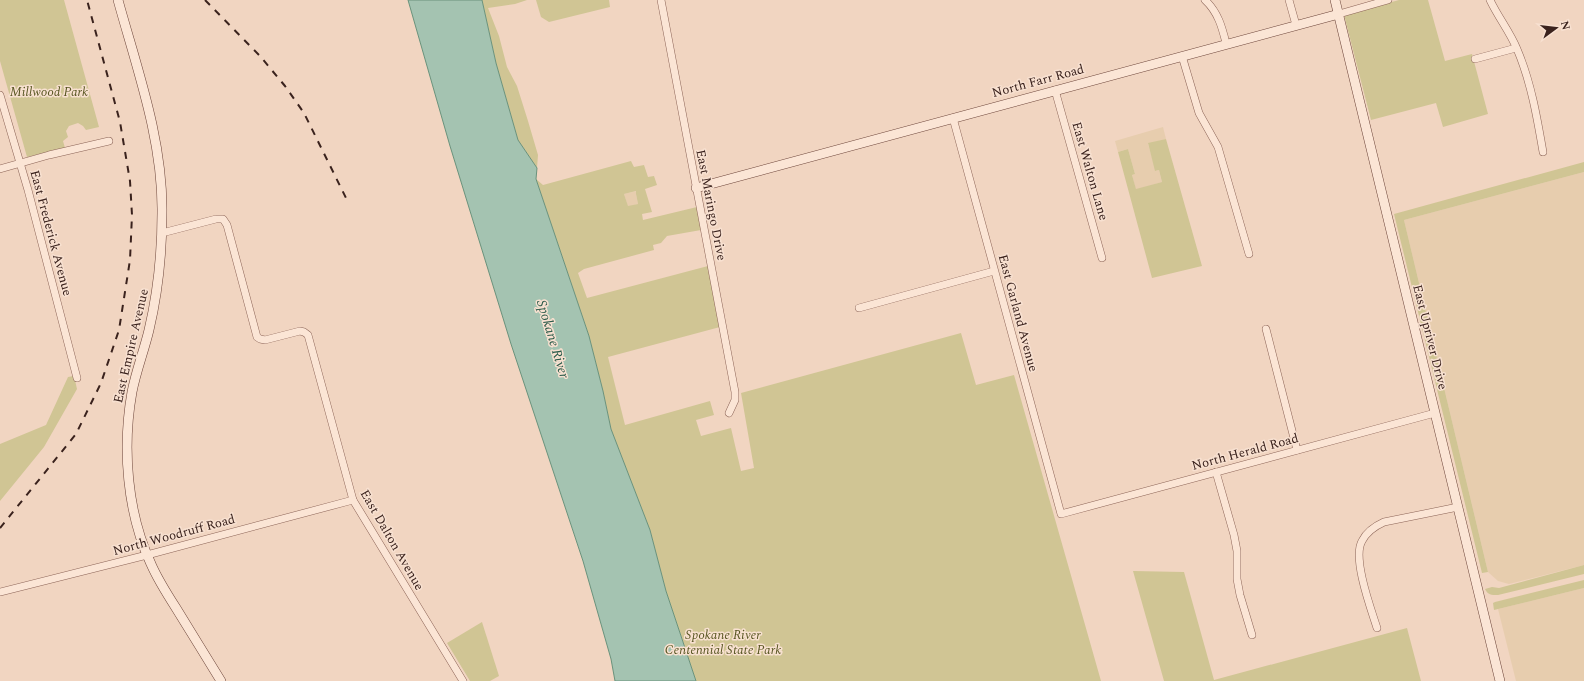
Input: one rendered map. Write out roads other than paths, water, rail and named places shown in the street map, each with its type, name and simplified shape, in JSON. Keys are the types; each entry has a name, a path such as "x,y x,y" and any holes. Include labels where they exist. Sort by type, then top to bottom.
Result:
{"street":[{"name":"East Empire Avenue","path":"118,0 151,118 162,195 162,233 156,299 133,390 127,435 130,490 147,555 160,582 221,681"},
{"name":"East Maringo Drive","path":"661,0 735,392 735,400 729,413"},
{"path":"1205,0 1215,10 1221,24 1226,43"},
{"path":"1289,0 1296,25"},
{"name":"East Upriver Drive","path":"1335,0 1500,681"},
{"name":"North Farr Road","path":"696,188 1388,0"},
{"path":"1490,0 1516,48 1532,96 1543,152"},
{"path":"1475,59 1516,48"},
{"path":"1182,56 1199,113 1218,148 1249,254"},
{"name":"East Walton Lane","path":"1055,90 1102,258"},
{"name":"East Frederick Avenue","path":"0,95 19,164 28,190 77,378"},
{"name":"East Garland Avenue","path":"953,118 1061,514"},
{"path":"0,169 109,142"},
{"name":"East Dalton Avenue","path":"162,233 216,219 223,219 227,226 255,332 260,339 266,340 298,331 304,332 310,340 353,500 463,681"},
{"path":"859,308 994,271"},
{"path":"1266,329 1297,450"},
{"name":"North Herald Road","path":"1061,514 1435,413"},
{"path":"1216,472 1234,535 1237,551 1237,579 1240,595 1252,635"},
{"name":"North Woodruff Road","path":"0,592 147,555 353,500"},
{"path":"1377,628 1361,570 1359,559 1361,542 1373,527 1384,522 1458,507"}],"water":[{"name":"Spokane River","path":"408,0 482,0 496,63 518,140 537,168 536,179 589,336 611,429 650,530 666,591 696,681 615,681 611,659 583,561 511,344 450,146"}],"railway":[{"path":"0,528 76,434 101,383 119,330 130,260 132,215 130,181 120,122 87,0"},
{"path":"205,0 260,56 285,86 304,113 346,198"}],"park label":[{"name":"Millwood Park","path":"49,92"},
{"name":"Spokane River Centennial State Park","path":"723,642"}]}
